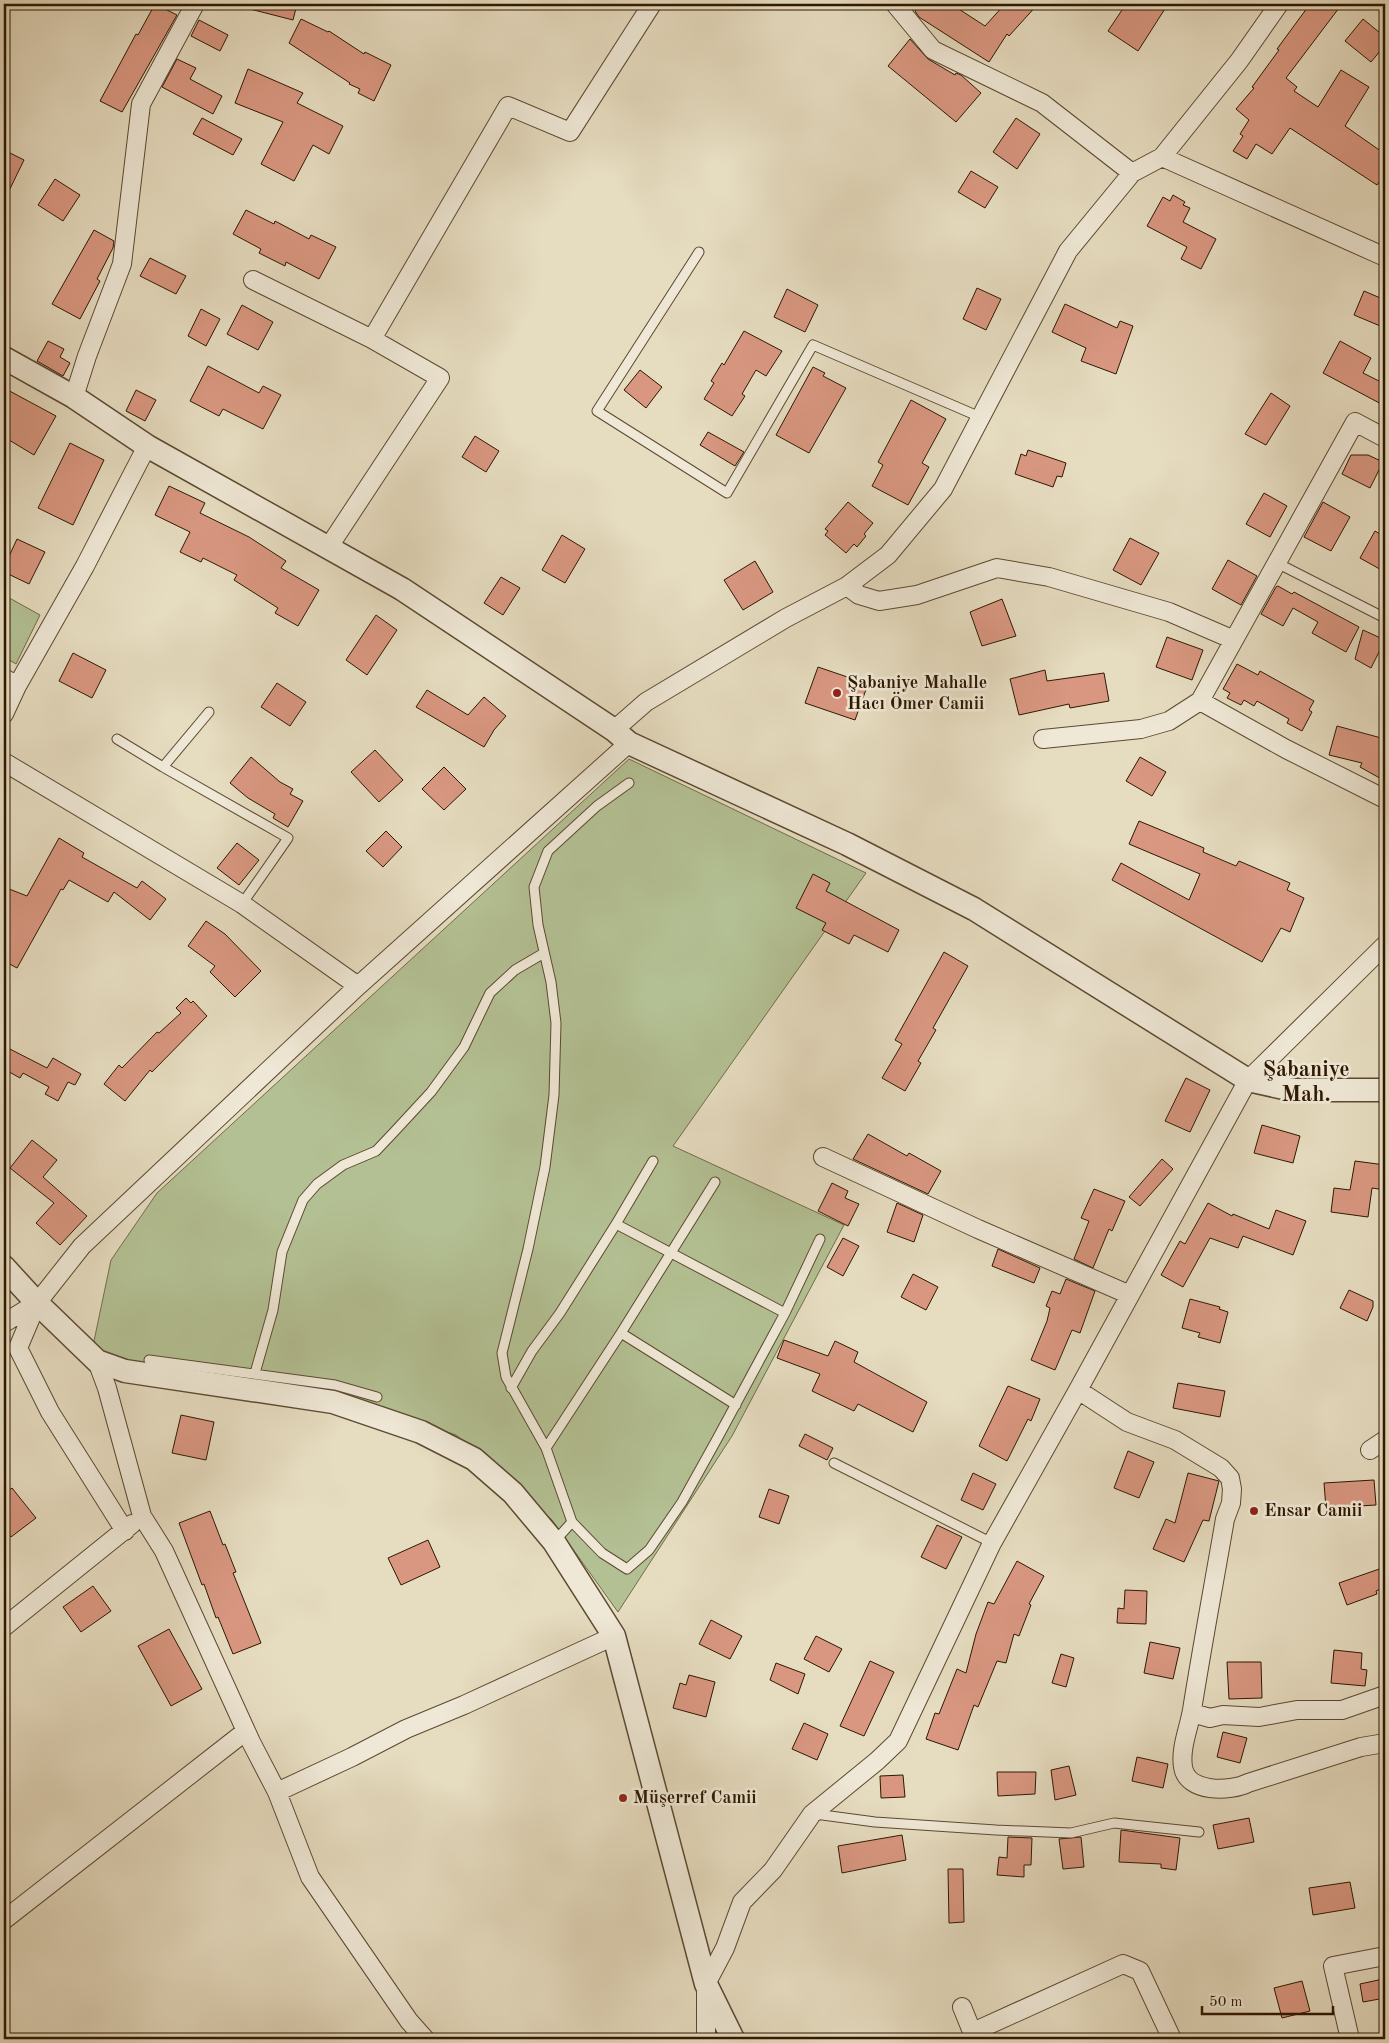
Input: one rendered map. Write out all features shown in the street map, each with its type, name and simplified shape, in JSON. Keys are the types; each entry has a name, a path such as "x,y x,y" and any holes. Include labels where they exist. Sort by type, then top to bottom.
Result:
{"street":[{"path":"74,398 87,356 122,264 142,104 195,4"},
{"path":"372,339 508,106 570,132 652,4"},
{"path":"895,4 933,50 1042,103 1132,173"},
{"path":"125,1531 50,1412 18,1348 37,1303 82,1246 622,736 646,702 786,618 847,586 888,556 943,489 1068,251 1132,173 1162,157 1239,61 1279,4"},
{"path":"1162,157 1385,257"},
{"path":"253,280 372,339 440,378 328,548"},
{"path":"4,358 74,398 147,446 402,589 622,736 847,844 974,909 1248,1080 1293,1090 1385,1090"},
{"path":"1043,739 1141,730 1169,721 1200,701 1355,422 1385,438"},
{"path":"4,714 10,682 85,566 147,446"},
{"path":"847,586 859,595 879,601 917,595 997,568 1049,577 1169,612 1234,640"},
{"path":"1200,701 1286,749 1385,800"},
{"path":"4,762 242,904 358,986"},
{"path":"706,2039 706,1984 725,1948 742,1902 773,1870 812,1814 877,1762 898,1741 992,1543 1248,1080 1385,945"},
{"path":"823,1157 978,1230 1130,1295"},
{"path":"4,1268 97,1361 125,1371 333,1402 421,1432 474,1459 512,1494 554,1542 614,1636 706,1984 733,2039"},
{"path":"4,1323 37,1303"},
{"path":"97,1361 107,1388 142,1516 164,1551 246,1730 277,1792 310,1878 409,2021 424,2039"},
{"path":"1078,1390 1127,1422 1175,1440 1221,1468 1230,1478 1232,1489 1231,1503 1225,1519 1192,1712 1183,1752 1183,1768 1187,1778 1212,1788 1239,1787 1361,1746 1385,1743"},
{"path":"1370,1450 1385,1440"},
{"path":"4,1627 142,1516"},
{"path":"277,1792 406,1729 464,1705 614,1636"},
{"path":"1192,1712 1210,1718 1223,1715 1259,1717 1297,1710 1342,1710 1385,1695"},
{"path":"4,1920 246,1730"},
{"path":"1350,2039 1333,1966 1385,1956"},
{"path":"962,2007 974,2036 1122,1964 1140,1972 1172,2039"}],"lane":[{"path":"700,252 597,411 726,493 813,345 980,417"},
{"path":"1278,562 1385,618"},
{"path":"163,767 209,712"},
{"path":"118,739 163,767 288,838 242,904"},
{"path":"629,783 597,806 548,851 534,887 538,925 551,982 556,1023 554,1095 545,1167 528,1249 502,1353 506,1377 546,1448 572,1522 602,1553 627,1569 649,1550 682,1502 785,1313 820,1239"},
{"path":"255,1374 273,1310 282,1252 303,1200 317,1184 343,1165 376,1151 431,1092 464,1046 490,993 515,970 544,953"},
{"path":"511,1388 532,1351 560,1313 616,1224 653,1161"},
{"path":"546,1448 716,1182"},
{"path":"616,1224 785,1313"},
{"path":"621,1333 736,1405"},
{"path":"149,1360 335,1385 376,1397"},
{"path":"834,1463 992,1543"},
{"path":"554,1542 572,1522"},
{"path":"812,1814 875,1822 996,1830 1071,1833 1114,1823 1199,1832"}],"green space":[{"path":"4,595 40,615 16,664 4,657"},
{"path":"629,759 866,873 673,1146 844,1225 732,1436 618,1612 552,1520 510,1478 456,1435 352,1402 104,1360 94,1341 111,1260 157,1193"}],"building":[{"path":"155,4 177,15 122,112 100,101 136,34 138,35"},
{"path":"251,4 297,4 293,20 250,9"},
{"path":"920,4 951,4 985,26 1005,4 1038,4 1009,36 1007,34 989,62 919,17 915,11"},
{"path":"1126,4 1168,4 1138,51 1108,31"},
{"path":"1310,4 1342,4 1286,78 1297,87 1294,91 1318,107 1341,70 1369,87 1345,126 1385,154 1385,174 1377,185 1290,128 1272,154 1256,144 1247,159 1233,151 1243,136 1240,134 1249,120 1236,109 1254,88 1252,87 1279,50 1277,49"},
{"path":"301,19 329,31 364,54 365,52 391,65 374,101 358,93 360,89 349,84 289,43"},
{"path":"1363,19 1385,37 1385,45 1371,62 1345,41"},
{"path":"199,20 228,35 220,51 191,36"},
{"path":"910,39 928,59 955,75 956,73 961,75 981,93 956,122 888,66"},
{"path":"177,59 196,68 190,79 222,96 213,114 162,87"},
{"path":"248,69 303,93 297,103 343,126 329,154 313,145 294,181 261,164 283,122 235,103"},
{"path":"202,118 242,139 233,155 193,134"},
{"path":"1016,118 1040,134 1017,169 993,152"},
{"path":"10,153 24,160 4,201 4,166"},
{"path":"971,171 998,187 985,208 958,192"},
{"path":"55,179 80,195 63,221 38,205"},
{"path":"1173,195 1185,202 1183,205 1190,208 1183,222 1216,239 1201,269 1181,259 1187,247 1147,226 1163,197 1170,201"},
{"path":"246,210 274,224 275,221 309,239 311,235 336,247 319,279 286,262 285,266 259,253 261,249 233,234"},
{"path":"94,230 114,241 113,248 97,279 100,281 80,319 52,304"},
{"path":"150,258 186,276 176,294 140,276"},
{"path":"977,288 1001,299 986,330 963,319"},
{"path":"787,289 818,305 805,332 774,317"},
{"path":"1364,291 1385,300 1385,328 1354,315"},
{"path":"1065,304 1117,328 1120,321 1133,326 1116,374 1081,361 1086,348 1052,332"},
{"path":"242,305 273,322 258,350 227,334"},
{"path":"201,309 220,319 206,346 188,336"},
{"path":"744,331 782,351 766,376 756,370 742,394 745,396 732,416 704,399 714,383 711,381 722,363 724,365"},
{"path":"48,341 64,349 60,357 70,363 63,376 37,361"},
{"path":"1340,341 1371,358 1363,373 1385,384 1385,406 1323,373"},
{"path":"208,366 259,393 263,386 281,395 263,429 223,409 219,416 190,401"},
{"path":"813,367 825,373 823,376 846,388 809,453 776,435"},
{"path":"640,370 662,387 646,408 624,390"},
{"path":"4,388 56,416 34,455 4,437"},
{"path":"136,390 156,400 145,421 126,411"},
{"path":"1271,393 1290,406 1266,445 1245,434"},
{"path":"911,400 946,419 922,463 929,467 908,505 872,486 883,465 878,462"},
{"path":"708,432 744,452 735,466 700,445"},
{"path":"475,436 499,451 486,472 462,457"},
{"path":"70,443 104,460 73,525 38,508"},
{"path":"1028,450 1066,463 1062,477 1057,476 1053,487 1015,474 1021,454 1026,456"},
{"path":"1351,455 1368,455 1383,462 1370,488 1342,474"},
{"path":"169,486 205,503 200,513 249,537 286,561 281,568 319,590 298,626 275,613 278,608 234,580 237,575 203,558 201,562 180,552 190,532 155,515"},
{"path":"1264,493 1287,506 1270,537 1246,524"},
{"path":"848,502 873,523 857,547 854,544 846,553 825,535 828,531 825,529"},
{"path":"1323,502 1350,517 1331,551 1304,537"},
{"path":"1375,531 1385,537 1385,572 1360,558"},
{"path":"562,535 585,549 565,583 542,570"},
{"path":"1130,538 1159,553 1141,585 1113,570"},
{"path":"17,539 45,552 29,584 4,572 4,567"},
{"path":"1228,560 1257,576 1241,605 1212,589"},
{"path":"755,561 773,592 743,610 724,580"},
{"path":"501,577 520,588 503,615 484,603"},
{"path":"1278,586 1292,594 1294,592 1359,627 1346,652 1312,633 1318,622 1293,608 1283,626 1261,614"},
{"path":"1002,599 1016,636 982,646 970,612"},
{"path":"376,615 397,630 367,675 346,660"},
{"path":"1363,630 1385,640 1371,668 1355,659"},
{"path":"1167,637 1203,650 1192,680 1156,667"},
{"path":"73,653 106,670 92,698 59,681"},
{"path":"1237,664 1258,675 1260,671 1314,701 1309,710 1312,712 1302,731 1287,723 1289,719 1257,701 1254,706 1244,700 1241,705 1227,698 1230,693 1223,689"},
{"name":"Şabaniye Mahalle Hacı Ömer Camii","path":"818,667 868,684 855,720 805,703"},
{"path":"1045,670 1047,681 1104,673 1109,701 1070,708 1069,704 1019,715 1010,679"},
{"path":"277,683 306,702 290,726 261,707"},
{"path":"427,690 468,715 484,697 506,716 494,730 484,747 416,707"},
{"path":"1337,726 1385,739 1385,781 1360,767 1362,763 1329,755"},
{"path":"375,750 403,780 379,802 351,772"},
{"path":"251,757 280,782 293,789 290,794 303,801 288,827 273,818 275,814 248,798 230,783"},
{"path":"1140,757 1166,772 1152,796 1126,781"},
{"path":"444,767 466,789 444,810 422,789"},
{"path":"1139,821 1204,848 1203,852 1236,866 1239,861 1290,883 1287,890 1304,898 1290,932 1281,928 1262,962 1112,880 1121,863 1189,900 1200,874 1129,844"},
{"path":"386,831 402,847 383,867 366,851"},
{"path":"59,838 84,853 82,857 137,888 142,881 166,899 150,920 114,892 108,902 69,880 63,890 61,889 17,968 4,961 4,887 27,896"},
{"path":"237,843 259,860 239,885 217,868"},
{"path":"813,874 830,883 826,891 899,930 888,952 854,935 849,944 822,930 826,923 796,908"},
{"path":"206,921 225,934 261,971 235,997 210,972 215,966 188,946"},
{"path":"944,952 968,966 933,1028 936,1030 918,1061 921,1063 905,1091 882,1078 902,1044 895,1040"},
{"path":"186,998 191,1003 193,1001 207,1016 152,1072 150,1070 125,1101 104,1084 119,1065 122,1068 157,1032 159,1033 181,1013 176,1008"},
{"path":"4,1046 47,1068 53,1058 81,1074 75,1085 68,1082 58,1101 45,1094 49,1087 23,1073 20,1078 4,1069"},
{"path":"1186,1078 1210,1090 1190,1132 1165,1121"},
{"path":"1262,1125 1300,1136 1293,1163 1254,1153"},
{"path":"868,1134 907,1156 909,1153 941,1171 928,1194 853,1159"},
{"path":"32,1140 57,1160 43,1177 87,1216 60,1245 36,1223 54,1203 10,1168"},
{"path":"1162,1159 1173,1169 1140,1206 1129,1197"},
{"path":"1355,1161 1385,1165 1385,1190 1372,1188 1368,1217 1331,1212 1334,1188 1350,1190"},
{"path":"832,1183 848,1191 845,1198 859,1204 848,1226 818,1211"},
{"path":"1094,1189 1125,1201 1112,1231 1109,1229 1093,1268 1074,1259 1089,1221 1081,1218"},
{"path":"897,1203 923,1215 914,1242 887,1232"},
{"path":"1208,1203 1232,1216 1233,1214 1269,1229 1276,1210 1306,1221 1293,1255 1243,1236 1238,1248 1210,1238 1183,1287 1161,1275 1180,1241 1185,1244"},
{"path":"843,1238 859,1246 843,1276 827,1267"},
{"path":"998,1249 1040,1268 1034,1283 992,1266"},
{"path":"913,1274 938,1287 926,1310 901,1297"},
{"path":"1066,1279 1095,1291 1080,1333 1072,1330 1055,1370 1031,1360 1047,1321 1050,1308 1046,1306 1052,1291 1060,1294"},
{"path":"1349,1290 1373,1301 1373,1307 1367,1321 1340,1308"},
{"path":"1190,1299 1220,1307 1219,1309 1228,1312 1220,1343 1198,1337 1200,1333 1182,1328"},
{"path":"784,1340 828,1356 835,1341 858,1352 854,1362 927,1402 913,1432 858,1404 854,1411 812,1391 820,1374 777,1358"},
{"path":"1178,1383 1225,1391 1220,1417 1173,1408"},
{"path":"1008,1386 1040,1399 1031,1421 1028,1419 1007,1461 979,1446"},
{"path":"181,1415 214,1422 206,1460 172,1453"},
{"path":"805,1434 833,1448 827,1460 799,1446"},
{"path":"1128,1451 1154,1462 1139,1498 1114,1488"},
{"path":"973,1473 996,1484 983,1510 961,1500"},
{"path":"1188,1473 1219,1481 1209,1521 1203,1520 1184,1562 1153,1549 1166,1519 1175,1523"},
{"path":"1374,1480 1376,1505 1326,1508 1324,1483"},
{"path":"12,1488 36,1518 11,1537 4,1527 4,1494"},
{"path":"769,1489 789,1496 779,1524 759,1517"},
{"path":"210,1511 236,1572 233,1573 261,1643 233,1654 218,1617 216,1618 204,1584 202,1585 179,1523"},
{"path":"937,1525 962,1537 946,1569 921,1557"},
{"path":"428,1540 440,1567 401,1585 388,1558"},
{"path":"1017,1561 1044,1576 1029,1604 1031,1605 1019,1636 1014,1634 1006,1663 997,1661 978,1707 974,1705 958,1750 926,1739 935,1713 939,1714 957,1669 966,1673 976,1634 988,1602 994,1604"},
{"path":"1385,1567 1385,1587 1376,1591 1377,1594 1347,1605 1339,1583"},
{"path":"93,1586 111,1611 81,1632 63,1607"},
{"path":"1125,1590 1147,1591 1146,1624 1117,1623 1118,1608 1124,1609"},
{"path":"711,1620 742,1636 730,1659 699,1644"},
{"path":"169,1629 202,1689 171,1706 138,1646"},
{"path":"816,1636 842,1649 829,1672 804,1659"},
{"path":"1150,1642 1180,1648 1173,1679 1144,1673"},
{"path":"1334,1650 1362,1653 1361,1669 1367,1670 1365,1686 1331,1683"},
{"path":"1061,1654 1074,1658 1066,1687 1052,1683"},
{"path":"870,1661 894,1672 864,1736 840,1726"},
{"path":"1227,1662 1261,1662 1262,1698 1229,1699"},
{"path":"776,1663 805,1674 798,1694 770,1680"},
{"path":"689,1675 715,1682 706,1717 673,1708 680,1683 686,1685"},
{"path":"804,1723 828,1734 817,1760 792,1749"},
{"path":"1223,1732 1247,1738 1240,1763 1217,1757"},
{"path":"1137,1757 1168,1764 1163,1788 1132,1781"},
{"path":"1069,1766 1076,1795 1055,1800 1051,1770"},
{"path":"997,1772 1036,1772 1035,1794 998,1796"},
{"path":"903,1775 905,1797 881,1798 880,1776"},
{"path":"1249,1818 1254,1842 1218,1849 1213,1825"},
{"path":"1121,1830 1180,1838 1176,1870 1161,1868 1161,1864 1119,1862"},
{"path":"902,1835 906,1860 842,1873 838,1846"},
{"path":"1008,1837 1032,1838 1031,1865 1024,1865 1024,1877 997,1875 999,1857 1007,1858"},
{"path":"1081,1837 1084,1867 1063,1869 1059,1839"},
{"path":"948,1869 963,1869 964,1922 949,1923"},
{"path":"1350,1882 1355,1908 1313,1915 1309,1888"},
{"path":"1383,1979 1385,1998 1363,2002 1360,1984"},
{"path":"1302,1981 1310,2011 1282,2018 1274,1988"}],"place":[{"name":"Şabaniye Mahalle Hacı Ömer Camii","path":"837,693"},
{"name":"Ensar Camii","path":"1254,1511"},
{"name":"Müşerref Camii","path":"623,1798"}],"district":[{"name":"Şabaniye Mah.","path":"1306,1082"}]}
